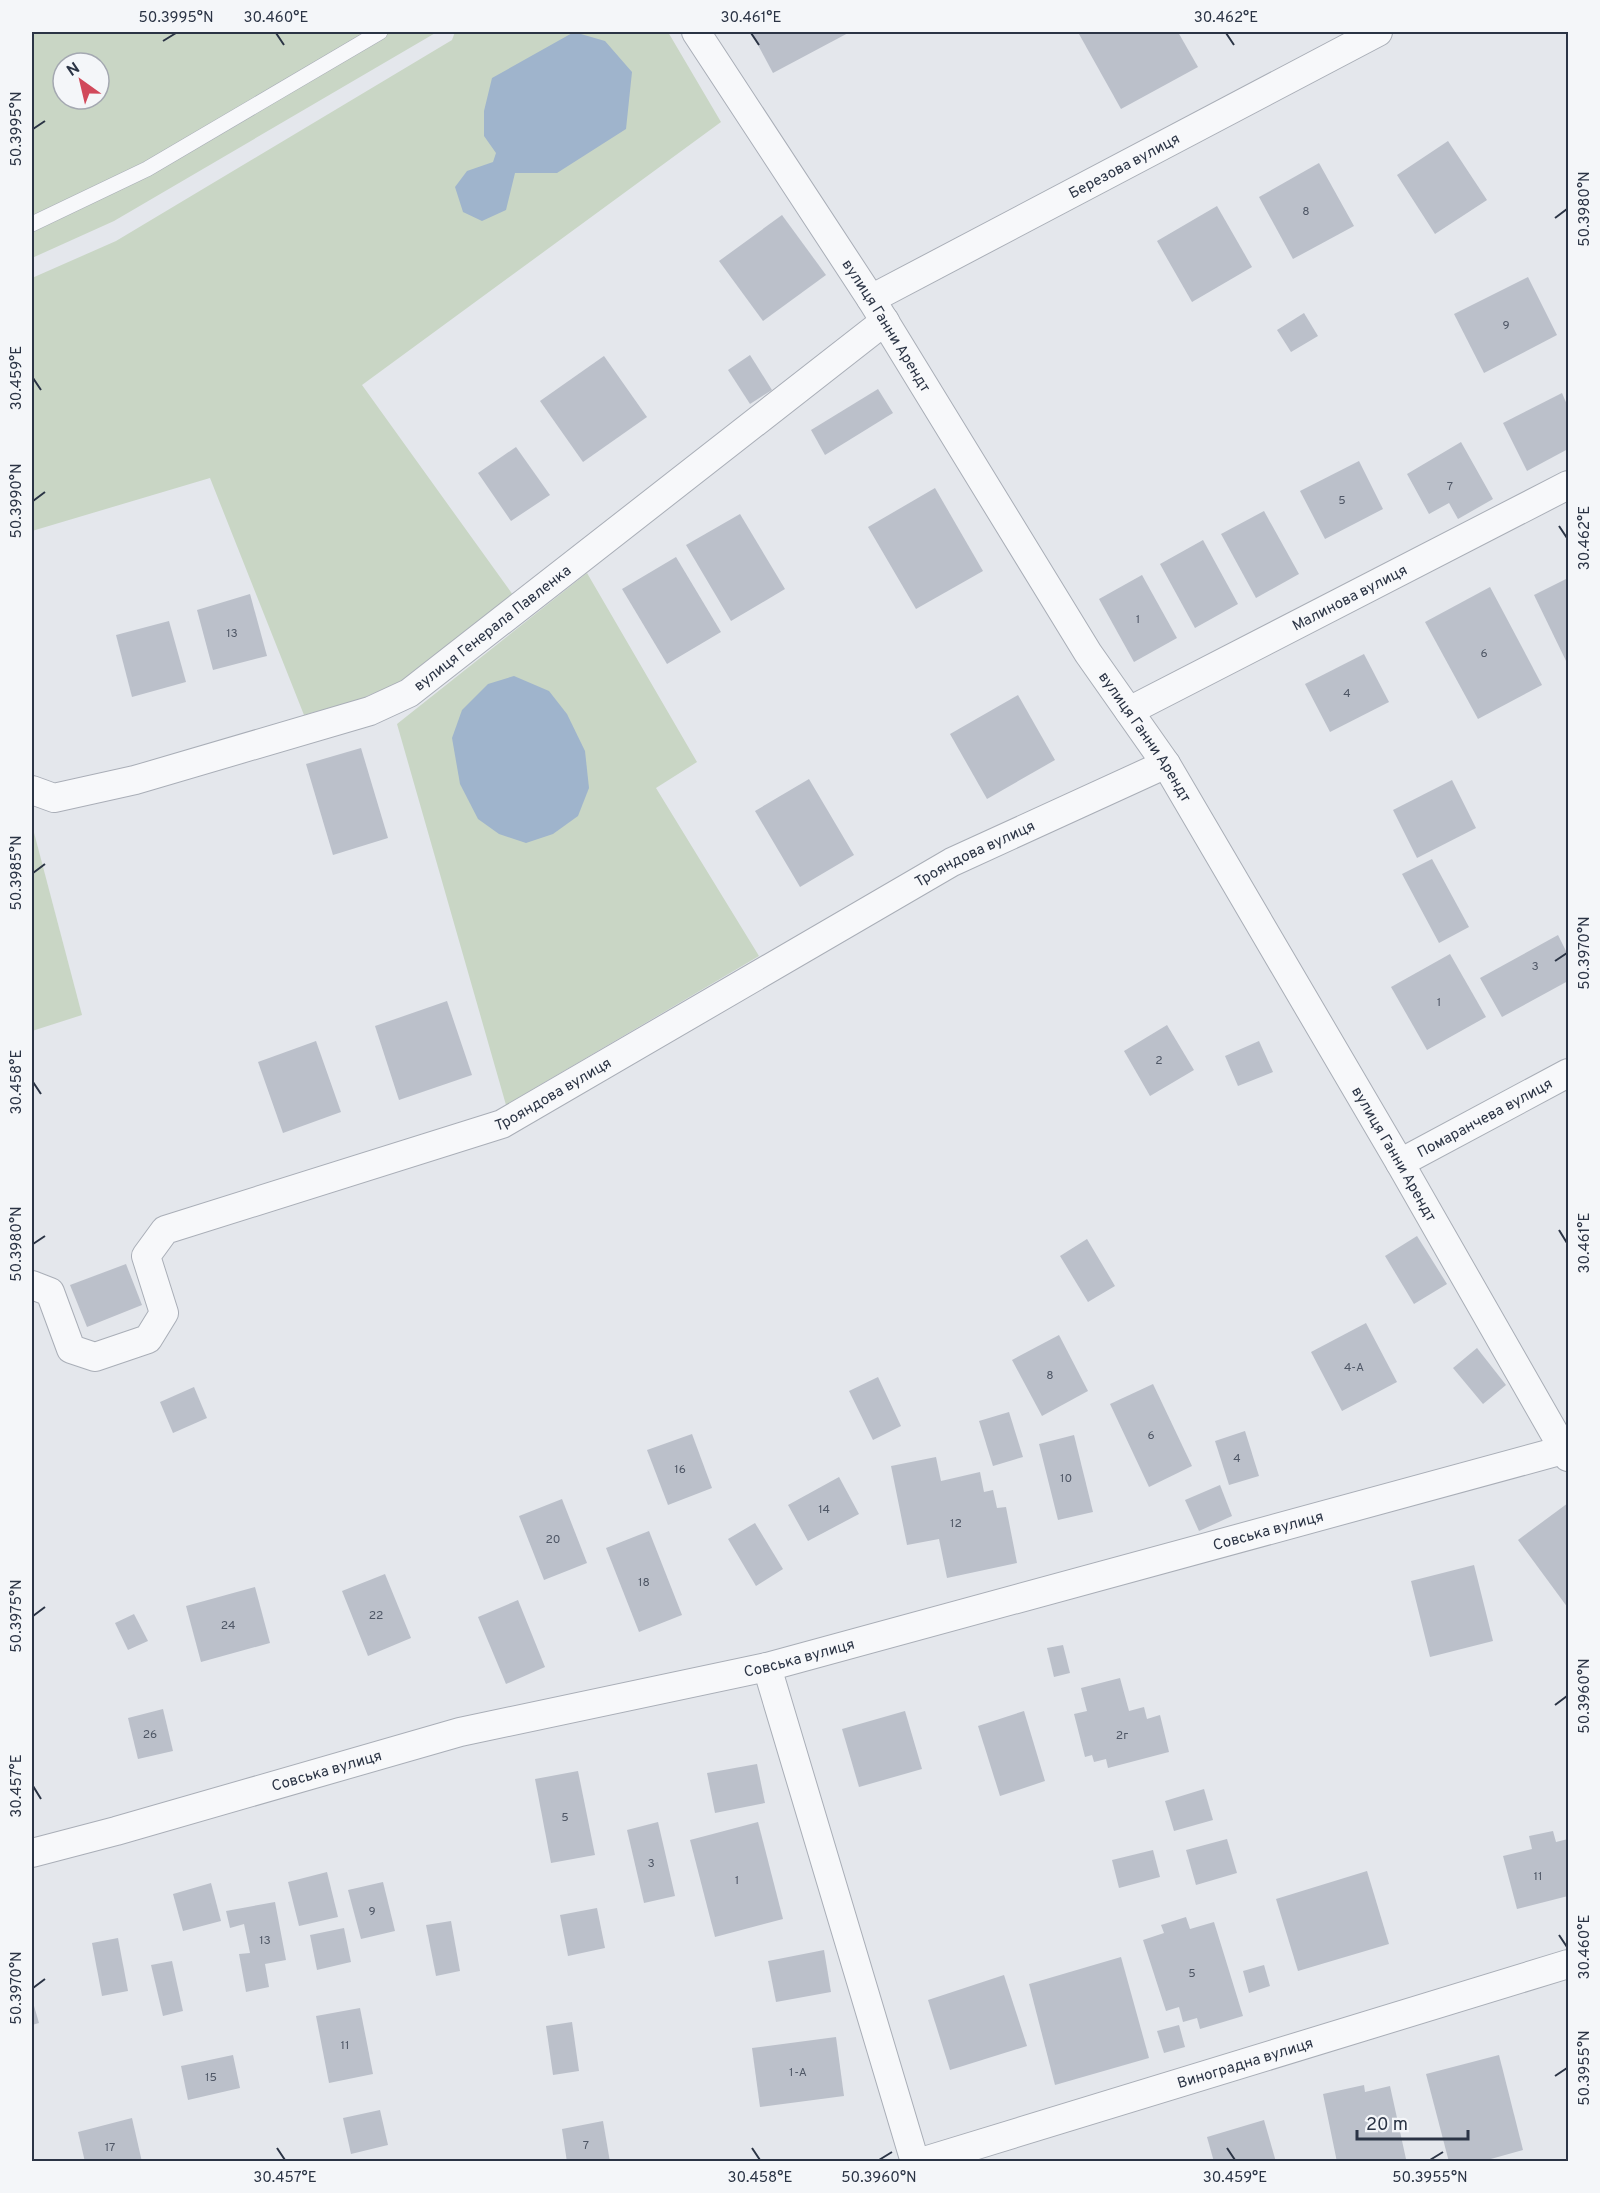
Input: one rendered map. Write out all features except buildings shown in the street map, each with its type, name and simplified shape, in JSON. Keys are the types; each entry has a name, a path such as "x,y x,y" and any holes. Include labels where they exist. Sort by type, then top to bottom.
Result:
{"street":[{"name":"вулиця Ганни Арендт","path":"696,32 878,310 1088,652 1166,764 1400,1163 1566,1453"},
{"name":"Березова вулиця","path":"878,310 1378,32"},
{"name":"вулиця Генерала Павленка","path":"32,790 54,798 135,780 370,711 409,693 878,310"},
{"name":"Малинова вулиця","path":"1130,711 1569,485"},
{"name":"Трояндова вулиця","path":"32,1285 50,1292 70,1349 95,1357 148,1339 164,1313 146,1256 165,1230 502,1124 952,862 1166,764"},
{"name":"Помаранчева вулиця","path":"1400,1163 1569,1073"},
{"name":"Совська вулиця","path":"32,1853 116,1832 460,1732 767,1667 1566,1453"},
{"path":"767,1667 915,2162"},
{"name":"Виноградна вулиця","path":"921,2162 1569,1964"}],"lane":[{"path":"32,224 147,170 380,32"}],"green space":[{"path":"32,32 437,32 114,221 32,258"},
{"path":"455,32 668,32 721,122 362,385 513,595 407,679 358,700 304,715 210,478 32,531 32,278 116,241 452,40"},
{"path":"587,573 697,762 656,788 759,956 506,1105 397,724"},
{"path":"32,825 82,1015 32,1031"}],"water":[{"path":"574,32 605,41 632,72 626,129 557,173 515,173 506,210 482,221 463,212 455,187 467,171 493,162 496,153 484,136 484,111 492,78"},
{"path":"514,676 549,691 567,714 585,751 589,788 578,816 553,834 526,843 499,834 478,819 460,784 452,738 462,710 488,684"}]}
